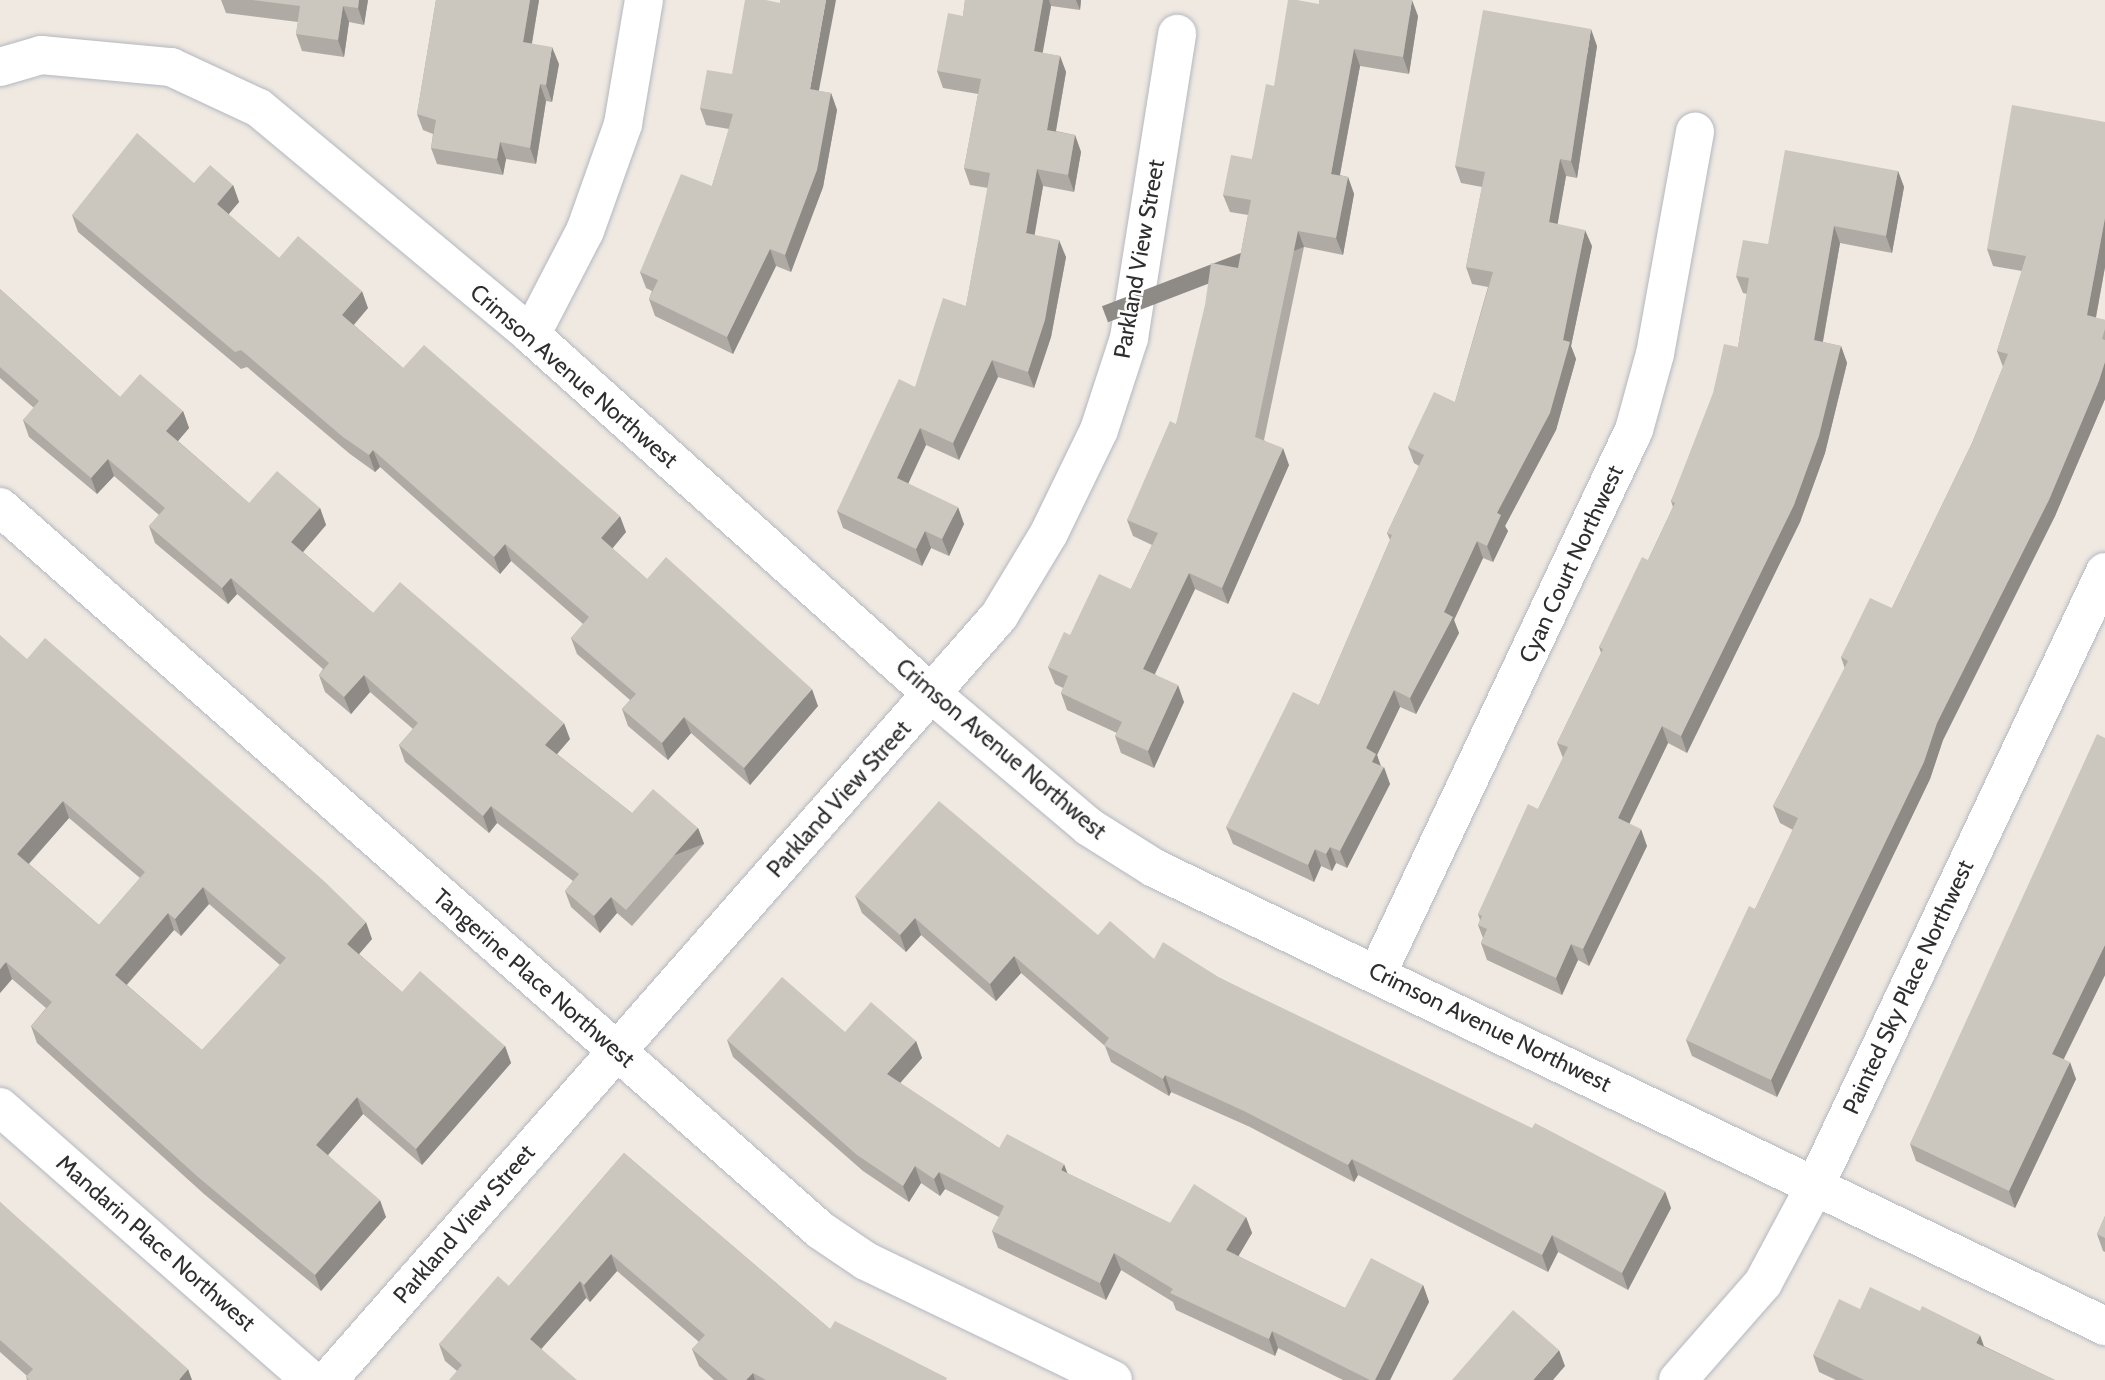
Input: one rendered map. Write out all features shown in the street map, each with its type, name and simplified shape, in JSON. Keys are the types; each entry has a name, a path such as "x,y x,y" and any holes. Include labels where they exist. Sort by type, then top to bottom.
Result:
{"street":[{"path":"531,335 585,231 622,124 643,0"},
{"name":"Parkland View Street","path":"328,1380 999,617 1048,533 1099,430 1129,338 1177,34"},
{"name":"Crimson Avenue Northwest","path":"0,67 41,55 171,67 259,108 531,335 933,695 1089,827 1154,868 1378,972 2105,1326"},
{"name":"Cyan Court Northwest","path":"1378,972 1634,430 1655,354 1695,132"},
{"name":"Tangerine Place Northwest","path":"0,507 820,1230 866,1261 1113,1380"},
{"name":"Painted Sky Place Northwest","path":"1678,1380 1763,1283 1815,1185 2105,572"},
{"name":"Mandarin Place Northwest","path":"0,1107 312,1380"}],"building":[{"path":"252,0 359,0 358,8 343,6 338,40 296,34 300,6"},
{"path":"436,0 530,0 523,42 552,47 546,85 540,84 530,148 500,142 497,159 431,148 436,120 417,114"},
{"path":"745,0 780,3 780,0 826,0 810,89 831,93 817,170 785,255 770,249 727,337 649,299 658,280 640,272 681,174 712,186 733,114 700,108 707,70 732,74"},
{"path":"965,0 1043,0 1034,51 1060,56 1047,130 1075,135 1068,175 1037,169 1026,233 1059,240 1045,320 1028,372 992,360 953,443 920,428 897,478 958,507 942,539 925,531 916,549 837,511 899,379 915,387 943,298 966,306 990,173 964,168 981,79 937,71 948,13 963,16"},
{"path":"1288,0 1319,4 1319,0 1412,0 1403,57 1354,49 1331,174 1348,177 1336,238 1298,231 1255,437 1283,448 1222,588 1189,573 1143,669 1178,685 1148,751 1115,736 1122,722 1061,693 1068,676 1048,667 1064,632 1070,635 1099,574 1131,589 1158,533 1127,520 1170,421 1176,424 1205,305 1211,263 1238,268 1251,200 1223,195 1231,155 1252,159 1266,84 1274,86"},
{"path":"1483,10 1591,29 1571,161 1560,159 1549,222 1585,230 1563,340 1570,342 1550,413 1497,513 1501,515 1487,546 1477,541 1444,612 1453,617 1410,698 1394,690 1366,748 1376,754 1372,762 1384,767 1340,851 1330,847 1326,854 1315,849 1308,865 1226,827 1293,692 1319,705 1392,535 1387,533 1424,455 1408,447 1434,392 1455,402 1493,272 1466,267 1485,172 1455,166"},
{"path":"2012,105 2105,122 2105,218 2087,315 2105,320 2102,339 2105,340 2105,362 2049,500 1937,723 1924,762 1771,1080 1686,1040 1749,906 1755,909 1798,818 1773,806 1848,661 1841,657 1870,598 1892,608 1972,443 2008,354 1997,351 2026,256 1987,249"},
{"path":"137,133 194,183 210,165 233,185 217,204 279,258 298,236 362,291 342,315 403,368 424,345 620,516 601,538 647,579 666,557 812,689 744,768 684,717 662,743 622,709 636,694 571,638 589,617 505,544 494,557 373,450 369,455 343,437 241,350 235,352 72,215"},
{"path":"1785,150 1898,171 1886,236 1834,226 1814,340 1841,346 1819,436 1794,505 1681,736 1662,726 1618,818 1641,829 1583,949 1571,944 1556,978 1481,943 1487,929 1478,925 1482,916 1478,914 1528,804 1538,809 1568,747 1557,743 1603,649 1599,647 1642,557 1648,560 1675,503 1671,501 1713,393 1724,344 1738,347 1749,278 1736,276 1743,240 1768,244"},
{"path":"0,289 120,397 140,374 183,411 166,431 249,503 277,471 320,508 291,542 373,613 400,582 564,723 545,745 632,813 653,789 698,828 626,910 611,897 594,916 565,891 579,874 491,806 483,816 399,745 418,723 364,675 344,697 319,675 329,663 231,578 222,588 149,526 165,508 108,459 91,478 23,420 39,401 0,367"},
{"path":"0,635 27,659 45,638 324,881 366,922 347,944 402,992 420,971 505,1046 416,1149 357,1097 316,1145 380,1200 315,1275 198,1177 31,1026 52,1002 6,962 0,969","holes":["63,801 145,872 99,925 17,854","203,887 286,958 202,1050 115,975 168,913 175,919"]},
{"path":"2097,734 2105,738 2105,945 2052,1054 2070,1062 2009,1191 1910,1144"},
{"path":"939,801 1098,935 1110,921 1154,959 1163,942 1220,978 1532,1128 1535,1123 1665,1191 1622,1273 1552,1235 1542,1255 1352,1159 1348,1165 1244,1111 1165,1075 1163,1079 1104,1045 1109,1038 1014,956 990,984 915,918 900,935 855,896"},
{"path":"782,977 845,1032 871,1002 916,1041 887,1074 999,1148 1007,1134 1064,1164 1061,1170 1170,1223 1194,1184 1246,1217 1226,1250 1345,1308 1371,1258 1423,1285 1375,1380 1370,1380 1272,1331 1269,1339 1170,1293 1173,1289 1114,1253 1100,1283 992,1231 1004,1206 939,1172 934,1179 915,1166 903,1186 857,1155 727,1040"},
{"path":"624,1153 830,1329 835,1321 947,1378 946,1380 766,1380 753,1373 746,1380 728,1380 692,1349 705,1335 611,1254 584,1285 580,1281 530,1339 577,1380 449,1380 462,1365 439,1344 498,1276 509,1286"},
{"path":"0,1202 188,1369 179,1380 29,1380 26,1377 33,1369 0,1340"},
{"path":"2105,1216 2105,1238 2097,1234"},
{"path":"1870,1287 1920,1311 1922,1306 1980,1335 1976,1343 2055,1380 1864,1380 1813,1355 1839,1299 1860,1309"},
{"path":"1513,1310 1559,1350 1533,1380 1452,1380"}]}
